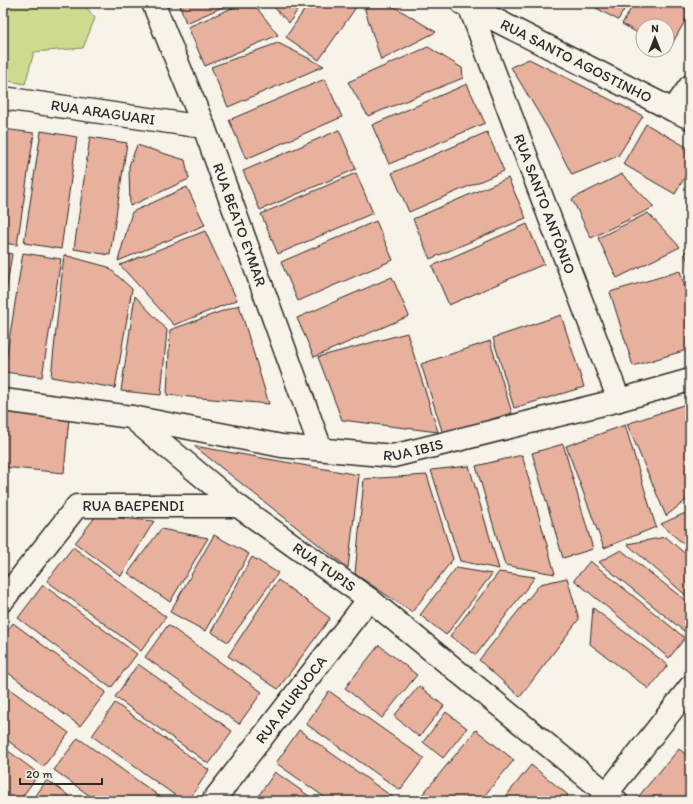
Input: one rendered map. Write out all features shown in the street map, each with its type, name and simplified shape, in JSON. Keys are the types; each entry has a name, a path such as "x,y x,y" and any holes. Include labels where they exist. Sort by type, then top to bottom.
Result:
{"street":[{"name":"RUA BEATO EYMAR","path":"153,3 204,127 321,449"},
{"name":"RUA SANTO AGOSTINHO","path":"469,5 682,114"},
{"name":"RUA SANTO ANTÔNIO","path":"469,5 619,400"},
{"path":"682,114 690,86"},
{"name":"RUA ARAGUARI","path":"3,98 204,127"},
{"name":"RUA IBIS","path":"131,417 282,446 393,456 619,400 690,380"},
{"path":"3,400 131,417"},
{"name":"RUA TUPIS","path":"131,417 238,506 369,599 608,798"},
{"name":"RUA BAEPENDI","path":"3,600 77,506 238,506"},
{"name":"RUA AIURUOCA","path":"213,801 369,599"},
{"path":"608,798 690,687"}],"green space":[{"path":"3,3 83,3 95,18 83,48 34,52 25,84 3,80"}],"building":[{"path":"179,3 232,3 186,23"},
{"path":"244,3 253,3 278,35 205,66 188,27"},
{"path":"270,3 302,3 289,23"},
{"path":"309,3 359,3 319,60 286,37"},
{"path":"368,3 388,3 436,32 381,60 365,10"},
{"path":"587,3 628,3 618,20"},
{"path":"634,3 675,3 690,12 675,39 675,18 635,18 635,31 622,24"},
{"path":"278,43 324,66 228,107 211,67"},
{"path":"428,47 462,68 463,78 368,116 348,82"},
{"path":"529,59 643,116 618,156 572,175 550,132 511,67"},
{"path":"325,79 342,117 246,159 229,120"},
{"path":"467,84 485,123 389,164 372,125"},
{"path":"646,124 690,149 690,168 675,194 623,164"},
{"path":"3,129 34,133 17,245 3,243"},
{"path":"339,130 356,169 260,210 243,171"},
{"path":"41,131 77,137 61,249 24,243"},
{"path":"487,132 504,171 409,212 392,173"},
{"path":"90,137 127,143 110,255 74,249"},
{"path":"137,145 185,160 189,179 130,206 129,166"},
{"path":"356,173 373,213 278,254 261,214"},
{"path":"622,174 654,207 591,238 572,199"},
{"path":"508,178 526,218 430,259 413,219"},
{"path":"187,187 205,225 118,261 132,212"},
{"path":"648,213 680,247 617,278 598,238"},
{"path":"690,218 690,230 685,228"},
{"path":"376,221 393,260 298,301 281,262"},
{"path":"527,224 544,264 449,305 432,266"},
{"path":"205,231 237,300 174,325 120,265"},
{"path":"3,252 12,254 3,312"},
{"path":"685,252 690,252 690,271"},
{"path":"23,253 61,259 42,377 4,372"},
{"path":"64,255 108,267 132,289 115,388 51,377"},
{"path":"680,271 690,304 690,349 633,366 610,292"},
{"path":"392,277 409,316 314,357 297,318"},
{"path":"135,296 167,330 161,395 121,391"},
{"path":"239,305 269,404 167,395 170,330"},
{"path":"561,315 584,387 514,408 493,338"},
{"path":"407,333 438,432 342,420 318,357"},
{"path":"490,341 512,413 443,434 421,364"},
{"path":"686,404 690,417 690,497 666,516 627,424"},
{"path":"3,412 69,418 64,473 3,467"},
{"path":"625,425 656,527 604,548 566,446"},
{"path":"563,444 593,549 563,558 532,453"},
{"path":"194,446 359,475 348,568"},
{"path":"522,455 555,574 505,565 476,466"},
{"path":"469,466 499,569 460,561 431,470"},
{"path":"427,475 453,559 412,612 355,574 364,479"},
{"path":"690,511 690,550 661,524"},
{"path":"96,516 154,521 121,576 75,543"},
{"path":"161,529 208,538 170,602 128,573"},
{"path":"214,535 249,554 205,631 170,612"},
{"path":"666,537 690,558 690,599 627,544"},
{"path":"73,547 166,617 141,651 47,581"},
{"path":"621,550 690,604 690,636 599,562"},
{"path":"252,557 278,573 228,642 211,632"},
{"path":"590,561 685,638 669,658 574,580"},
{"path":"456,568 492,574 446,635 420,615"},
{"path":"499,572 535,577 476,655 450,636"},
{"path":"567,578 579,619 520,697 479,660 540,584"},
{"path":"278,580 330,618 278,689 228,656"},
{"path":"43,585 137,654 111,688 18,618"},
{"path":"593,608 668,665 649,689 590,644"},
{"path":"13,623 106,692 80,726 3,669 3,636"},
{"path":"168,625 262,692 239,724 145,657"},
{"path":"379,645 417,675 382,718 345,688"},
{"path":"138,664 232,731 209,764 115,697"},
{"path":"3,684 69,733 43,767 3,737"},
{"path":"419,686 444,706 419,737 394,716"},
{"path":"329,691 424,758 400,790 306,724"},
{"path":"115,703 209,770 188,801 183,801 92,736"},
{"path":"446,712 467,728 443,758 423,742"},
{"path":"299,730 394,798 391,801 330,801 276,763"},
{"path":"476,730 514,760 480,801 429,801 422,795"},
{"path":"78,738 166,801 97,801 54,770"},
{"path":"3,747 39,774 19,801 3,800"},
{"path":"679,749 690,758 690,801 640,801 637,798"},
{"path":"531,765 568,795 564,801 502,801"},
{"path":"275,772 316,801 255,801"},
{"path":"47,780 76,801 32,801"}]}
